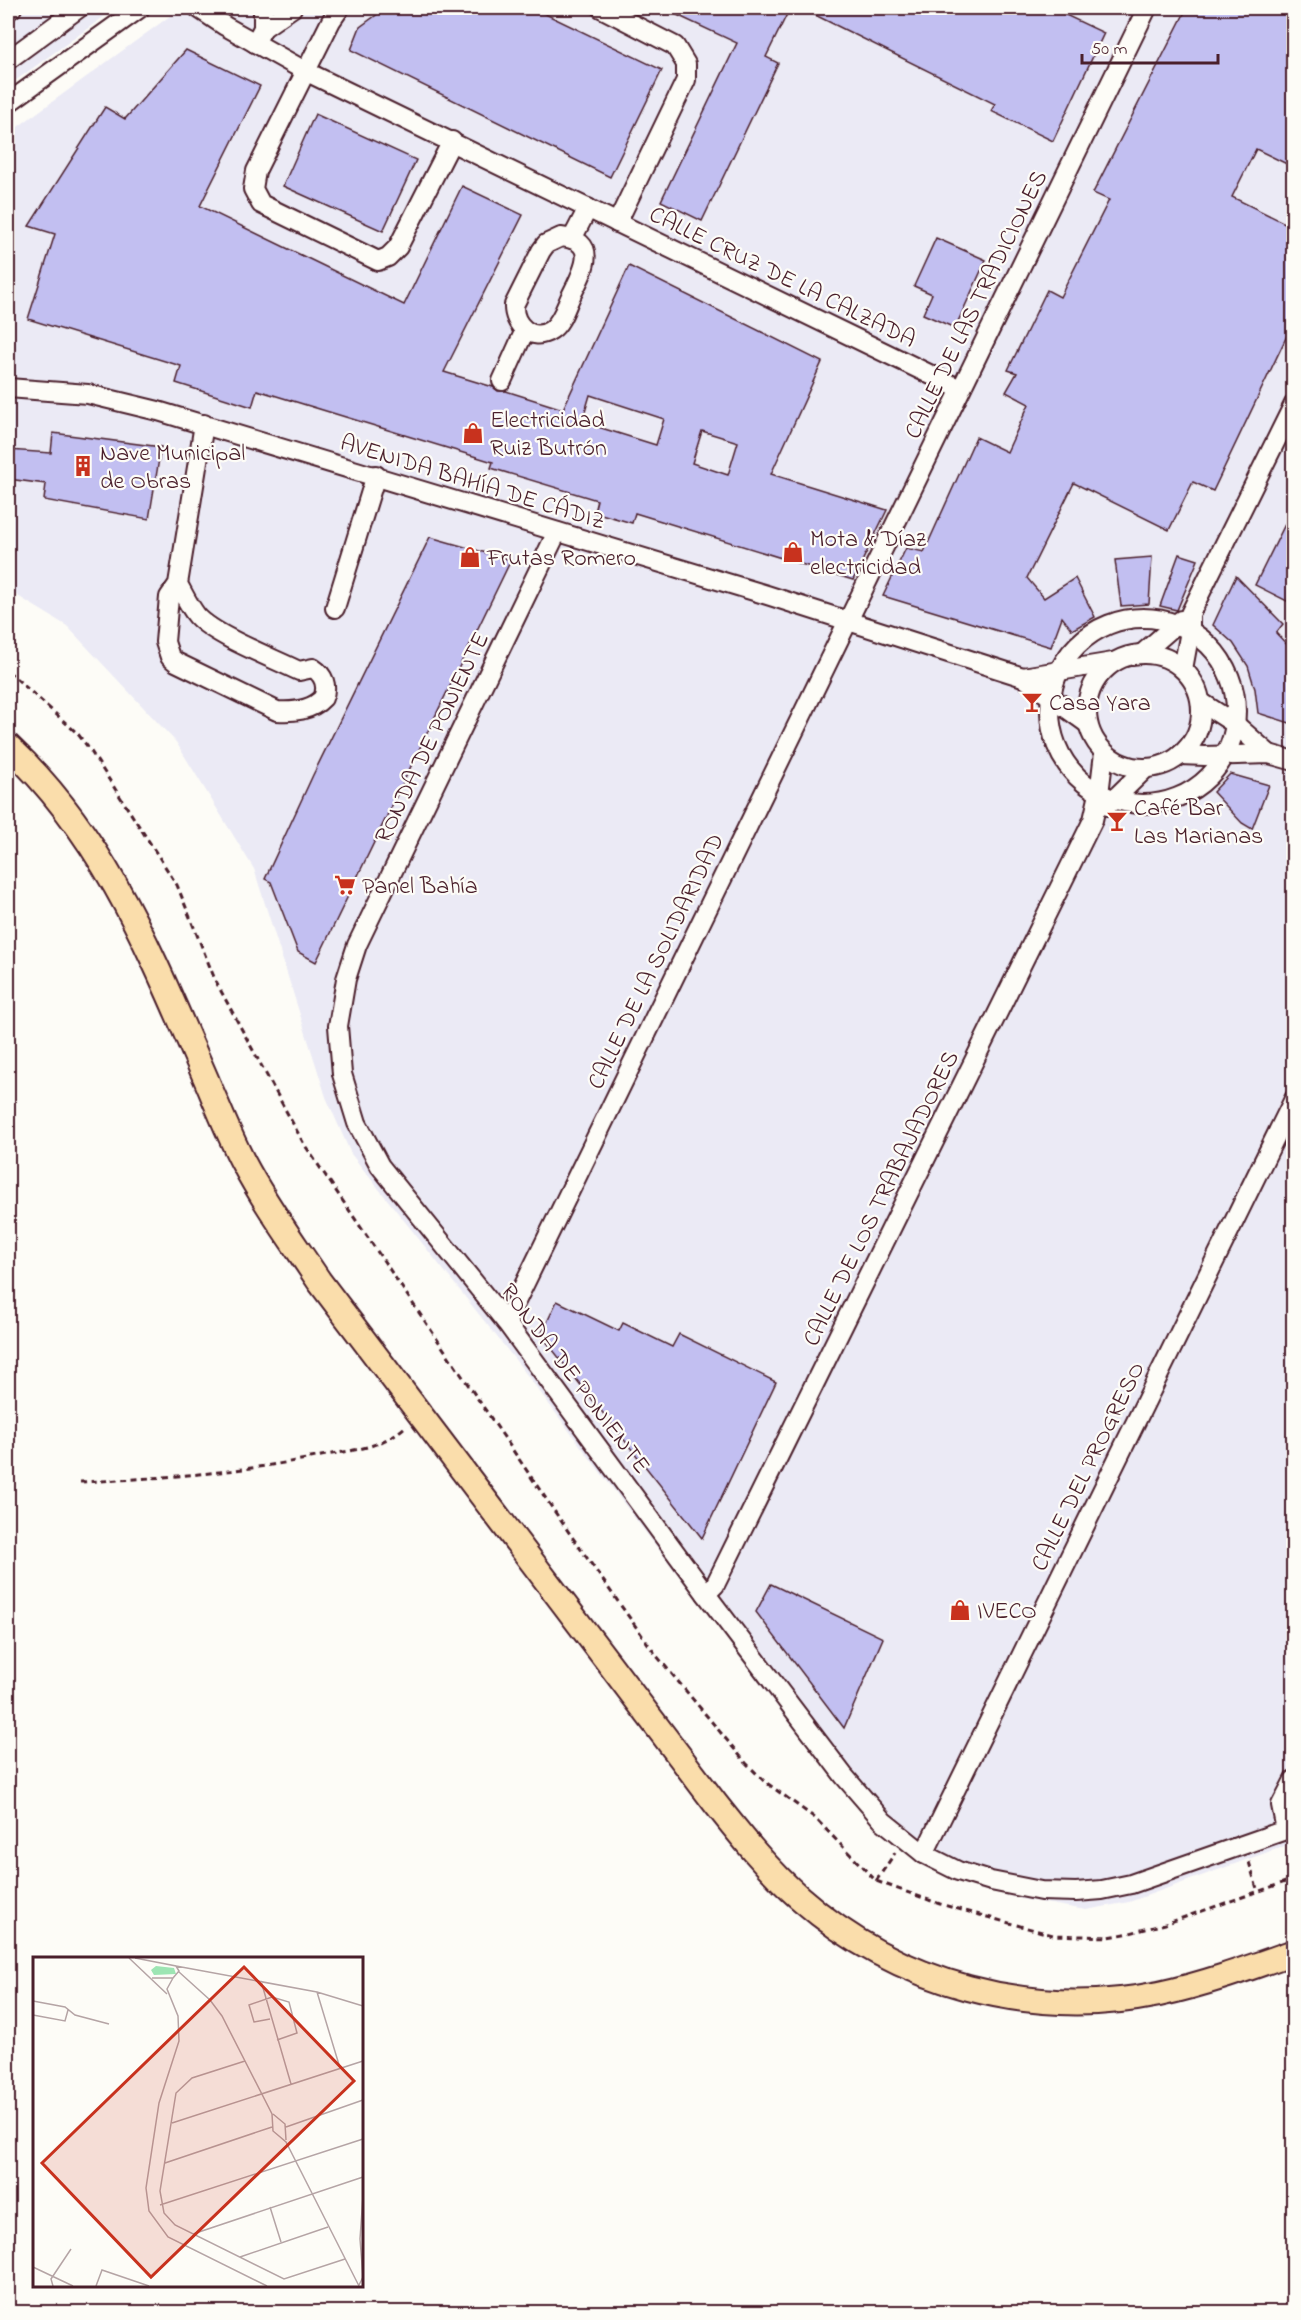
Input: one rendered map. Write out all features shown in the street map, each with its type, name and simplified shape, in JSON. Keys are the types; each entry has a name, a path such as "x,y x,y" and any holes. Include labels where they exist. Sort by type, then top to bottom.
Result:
{"main road":[{"path":"8,746 36,773 89,840 132,913 243,1162 267,1204 319,1281 745,1840 800,1898 829,1920 898,1963 937,1980 974,1991 1015,1998 1064,2002 1113,2000 1158,1994 1203,1983 1293,1952"}],"street":[{"path":"8,11 12,8"},
{"path":"8,60 79,8"},
{"name":"CALLE CRUZ DE LA CALZADA","path":"198,8 259,35 305,71 960,389"},
{"path":"259,35 263,8"},
{"path":"259,35 292,8"},
{"path":"340,8 305,71 253,180 256,197 269,209 378,261 388,257 398,247 452,141"},
{"name":"CALLE CRUZ DE LA CALZADA","path":"602,8 675,46 686,64 686,80 617,223"},
{"path":"8,103 132,9"},
{"name":"CALLE DE LAS TRADICIONES","path":"847,621 1142,9"},
{"path":"572,239 588,208"},
{"path":"561,237 572,239 582,247 586,263 558,324 545,333 537,334 525,330 516,322 513,314 514,305 541,250 552,239 561,237"},
{"path":"502,381 525,330"},
{"name":"AVENIDA BAHÍA DE CÁDIZ","path":"8,388 88,394 204,424 847,621 1023,677 1088,724"},
{"path":"1183,669 1185,623 1293,404"},
{"path":"178,584 187,603 198,618 212,629 299,671 313,668 318,672 326,687 323,698 309,708 277,711 176,662 166,650 169,597 178,584 204,424"},
{"path":"335,608 376,475"},
{"name":"RONDA DE PONIENTE","path":"557,532 357,945 346,979 338,1026 342,1074 357,1123 380,1166 506,1322 705,1594 844,1776 883,1821 924,1854 958,1871 992,1881 1041,1891 1076,1892 1131,1884 1289,1829"},
{"path":"1144,618 1185,623 1212,649 1227,672 1235,697 1235,724 1224,756 1207,778 1183,795 1155,804 1127,803 1106,797 1077,778 1061,756 1051,731 1050,698 1058,672 1071,652 1081,642 1104,627 1124,620 1144,618"},
{"name":"CALLE DE LA SOLIDARIDAD","path":"506,1322 847,621"},
{"path":"1143,653 1185,623"},
{"path":"1143,653 1161,656 1183,669 1197,687 1201,702 1200,723 1193,741 1180,755 1164,764 1146,768 1129,766 1104,753 1093,739 1086,707 1091,688 1101,672 1113,662 1126,656 1143,653"},
{"name":"AVENIDA BAHÍA DE CÁDIZ","path":"1023,677 1113,662"},
{"path":"1201,702 1235,724 1269,754"},
{"path":"1104,753 1106,797"},
{"path":"1180,755 1269,754 1293,761"},
{"name":"CALLE DE LOS TRABAJADORES","path":"705,1594 716,1585 1093,820 1106,797 1146,768"},
{"name":"CALLE DEL PROGRESO","path":"924,1854 1293,1098"},
{"path":"1289,1829 1281,1805 1293,1780"}],"path":[{"path":"80,1482 190,1477 267,1467 381,1444 420,1414"},
{"path":"876,1881 904,1838"},
{"path":"1243,1845 1258,1892"}],"shaded area":[{"path":"8,8 116,8 8,86"},
{"path":"181,8 1293,8 1293,1843 1129,1902 1086,1910 979,1889 935,1871 891,1839 848,1794 782,1713 521,1367 351,1154 326,1097 254,869 176,742 67,626 8,590 8,134"}],"building":[{"path":"386,8 533,8 662,70 610,177 351,50 360,27"},
{"path":"662,8 790,8 766,57 778,63 702,221 661,201 737,43"},
{"path":"801,8 1051,8 1104,33 1053,141 991,111 995,104"},
{"path":"1187,8 1293,8 1293,167 1256,149 1232,197 1293,227 1293,323 1213,491 1193,482 1169,530 1074,483 1027,578 1044,598 1075,578 1095,617 1072,630 1062,617 1051,647 883,596 906,548 924,552 976,437 1007,452 1029,404 1006,392 1017,373 1008,370 1047,290 1060,297 1109,200 1093,193"},
{"path":"186,50 260,86 200,206 404,305 462,186 523,215 444,372 493,387 498,391 506,391 563,409 629,266 822,362 771,474 887,510 853,580 635,513 632,523 594,512 597,500 491,468 493,462 257,390 252,407 176,383 181,366 28,319 55,234 29,226 105,107 125,119","holes":["590,395 664,419 656,445 582,422","702,431 738,442 728,475 692,463"]},
{"path":"315,114 416,160 383,231 283,186"},
{"path":"936,238 986,260 955,328 923,314 932,294 914,286"},
{"name":"Nave Municipal de Obras","path":"53,433 161,447 149,519 44,500 46,484 8,479 8,450 51,453"},
{"path":"1293,508 1293,604 1255,585"},
{"path":"430,537 511,560 316,962 298,952 271,882 265,879 313,775"},
{"path":"1179,554 1198,560 1177,610 1160,606"},
{"path":"1152,557 1149,604 1121,606 1115,560"},
{"path":"1236,576 1283,624 1276,633 1293,651 1293,724 1258,713 1255,689 1248,666 1233,643 1213,625"},
{"path":"1230,774 1269,785 1252,829 1242,823 1213,792"},
{"path":"557,1301 619,1331 623,1323 672,1347 679,1334 776,1382 702,1538 541,1335"},
{"path":"771,1584 883,1638 844,1728 756,1612"}],"place":[{"name":"Electricidad Ruiz Butrón","path":"473,433"},
{"name":"Nave Municipal de Obras","path":"83,466"},
{"name":"Mota & Díaz electricidad","path":"793,552"},
{"name":"Frutas Romero","path":"470,557"},
{"name":"Casa Yara","path":"1032,702"},
{"name":"Café Bar Las Marianas","path":"1117,821"},
{"name":"Panel Bahía","path":"345,885"},
{"name":"IVECO","path":"960,1610"}]}
